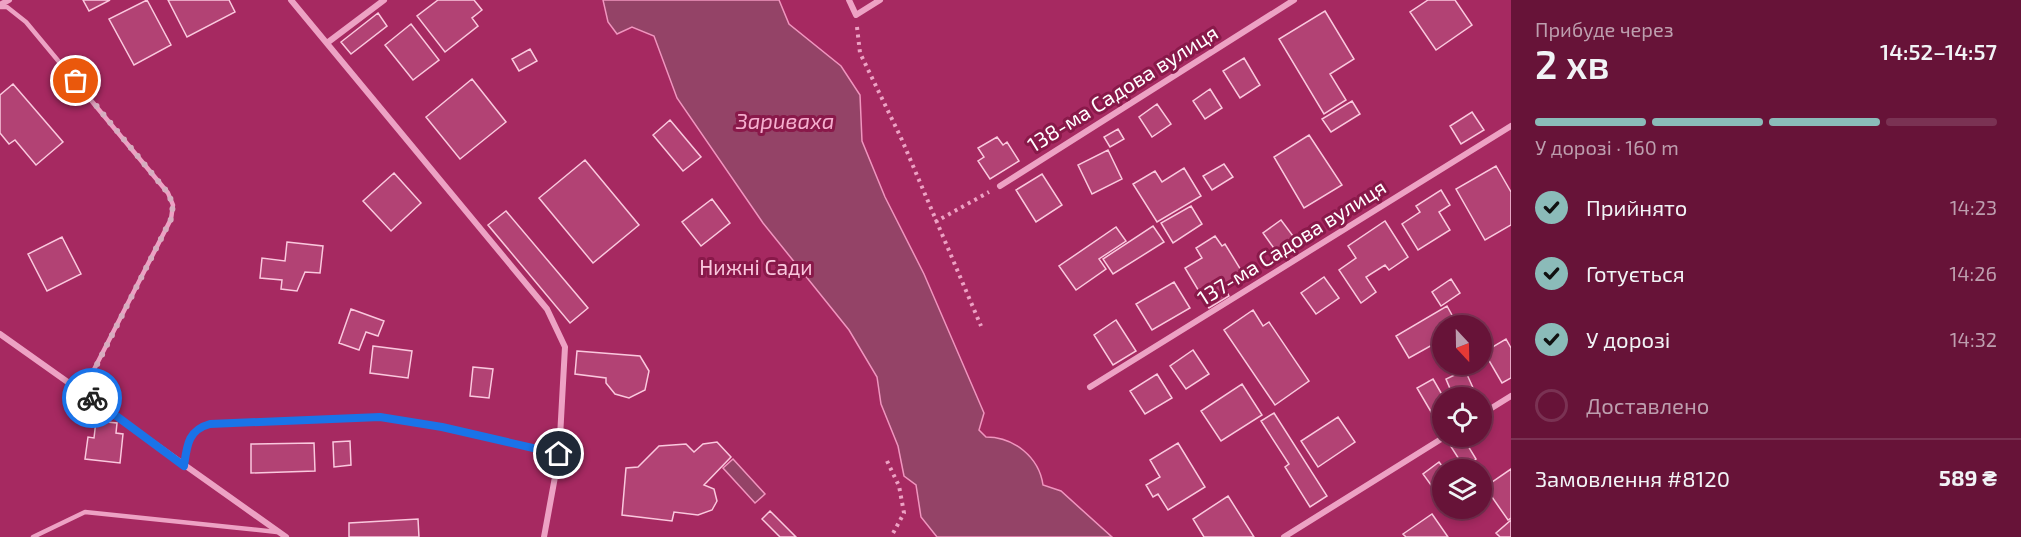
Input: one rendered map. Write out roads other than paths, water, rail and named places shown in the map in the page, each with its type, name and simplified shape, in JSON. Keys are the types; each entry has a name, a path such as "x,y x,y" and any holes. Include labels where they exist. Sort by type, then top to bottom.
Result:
{"street":[{"path":"0,6 9,0"},
{"path":"291,0 547,309 566,347 559,454 544,537"},
{"path":"327,43 384,0"},
{"path":"849,0 856,15 880,0"},
{"name":"138-ма Садова вулиця","path":"1000,186 1294,0"},
{"name":"137-ма Садова вулиця","path":"1090,387 1511,126"},
{"path":"0,334 286,537"},
{"path":"1492,408 1511,396"},
{"path":"1284,537 1432,445"}],"lane":[{"path":"0,6 7,7 26,22 168,193 173,205 171,219 83,392"},
{"path":"184,466 190,435 198,427 210,424 380,417 442,427 559,454"},
{"path":"33,537 85,512 277,532"}],"water":[{"name":"Зариваха","path":"603,0 779,0 789,24 841,66 860,95 862,141 885,197 924,274 984,413 979,430 986,437 1006,441 1024,450 1041,475 1043,485 1061,491 1112,537 937,537 921,517 916,485 904,476 898,446 881,404 877,377 849,330 763,223 677,98 654,36 632,27 617,34 608,22"},
{"path":"733,459 765,494 755,503 723,468"}],"park label":[{"name":"Нижні Сади","path":"756,268"}]}
